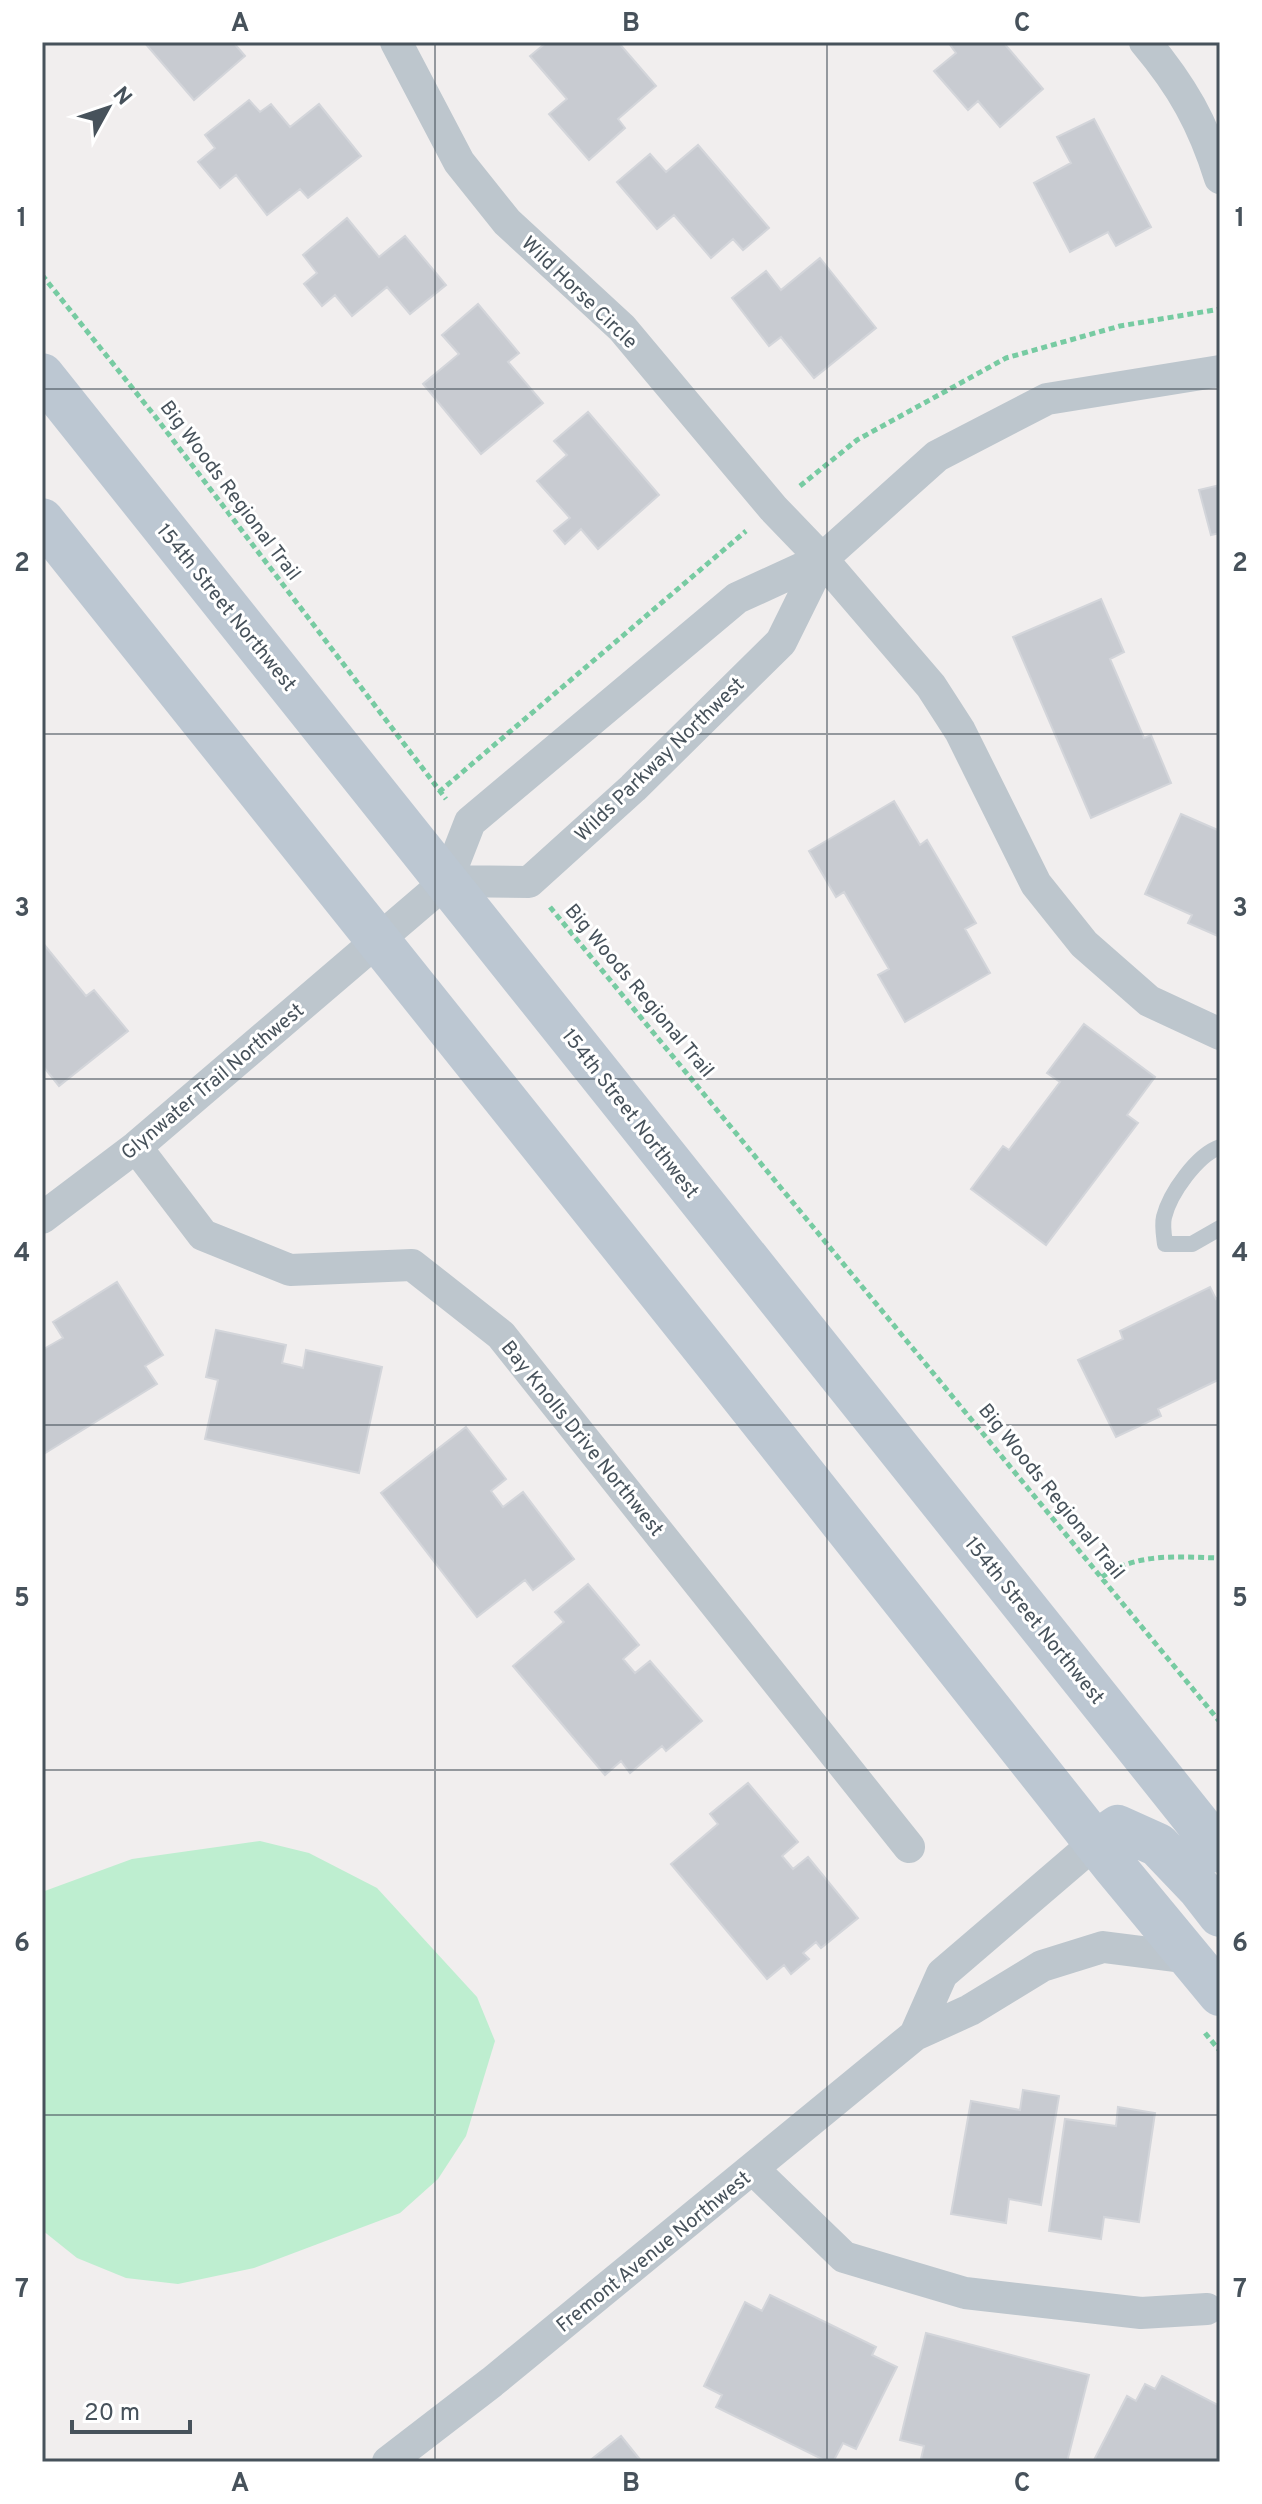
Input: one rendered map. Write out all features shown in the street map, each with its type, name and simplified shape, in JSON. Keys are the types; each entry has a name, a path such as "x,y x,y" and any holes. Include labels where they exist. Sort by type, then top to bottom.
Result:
{"street":[{"name":"Wild Horse Circle","path":"396,42 459,162 507,222 622,328 773,508 822,559 931,686 960,731 1036,884 1084,944 1149,1001 1220,1034"},
{"path":"1145,42 1186,95 1210,147 1220,178"},
{"name":"Wilds Parkway Northwest","path":"378,940 447,881 470,822 737,598 822,559 937,456 1047,399 1220,371"},
{"name":"154th Street Northwest","path":"42,375 1220,1851"},
{"path":"42,520 1220,1994"},
{"name":"Wilds Parkway Northwest","path":"529,882 633,788 781,642 822,559"},
{"path":"447,881 529,882"},
{"name":"Glynwater Trail Northwest","path":"42,1218 136,1147 378,940"},
{"name":"Bay Knolls Drive Northwest","path":"136,1147 203,1235 290,1270 412,1265 501,1335 909,1847"},
{"path":"1096,1842 1118,1827 1158,1845 1220,1915"},
{"name":"Fremont Avenue Northwest","path":"915,2035 942,1974 1096,1842"},
{"name":"Fremont Avenue Northwest","path":"388,2462 492,2382 915,2035 970,2010 1042,1966 1103,1947 1190,1958"},
{"path":"753,2169 844,2257 965,2293 1141,2313 1207,2309"}],"lane":[{"path":"1220,1147 1208,1151 1191,1169 1174,1197 1163,1219 1165,1244 1192,1244 1220,1228"}],"path":[{"name":"Big Woods Regional Trail","path":"42,275 163,427 439,792 470,822"},
{"name":"Big Woods Regional Trail","path":"529,882 1220,1722"},
{"path":"1102,1577 1119,1565 1166,1556 1220,1558"}],"green space":[{"path":"260,1841 309,1853 377,1888 477,1997 495,2041 466,2136 438,2179 400,2213 254,2268 178,2284 126,2278 77,2258 42,2230 42,1892 132,1859"}],"building":[{"path":"144,42 233,42 245,56 194,100"},
{"path":"547,42 618,42 656,86 618,119 625,128 589,160 549,114 567,99 530,56"},
{"path":"948,42 1003,42 1043,89 1000,127 978,101 968,110 934,71 956,53"},
{"path":"249,100 260,112 271,104 290,127 319,104 361,156 308,198 300,189 267,215 236,175 220,188 198,162 215,148 205,135"},
{"path":"1094,119 1151,227 1116,246 1108,232 1070,252 1034,183 1071,163 1057,137"},
{"path":"698,145 769,228 743,250 733,239 711,258 674,215 657,229 617,182 650,154 666,172"},
{"path":"347,218 379,257 405,236 446,285 410,314 387,287 352,316 335,295 322,306 304,284 317,273 303,255"},
{"path":"820,258 876,328 814,378 781,337 769,346 732,298 766,271 781,290"},
{"path":"478,304 519,353 508,362 543,403 481,454 423,384 459,354 442,335"},
{"path":"588,412 659,495 598,549 581,529 565,544 554,531 570,518 537,481 567,455 554,441"},
{"path":"1220,485 1220,533 1211,535 1199,490"},
{"path":"1101,599 1124,652 1110,659 1144,738 1151,735 1171,783 1091,818 1013,637"},
{"path":"894,801 920,845 927,840 976,923 965,929 990,973 905,1022 878,975 889,969 844,892 836,897 809,851"},
{"path":"1181,814 1220,831 1220,937 1188,923 1192,915 1145,894"},
{"path":"42,942 86,996 94,990 128,1031 59,1086 42,1065"},
{"path":"1084,1024 1155,1077 1127,1115 1138,1123 1046,1245 971,1189 1003,1146 1009,1150 1060,1082 1047,1073"},
{"path":"117,1282 163,1355 145,1366 157,1384 42,1455 42,1350 63,1338 53,1322"},
{"path":"1210,1287 1216,1299 1220,1296 1220,1379 1158,1409 1161,1416 1116,1437 1078,1360 1123,1339 1120,1331"},
{"path":"216,1330 286,1345 282,1363 303,1368 306,1350 382,1367 359,1473 205,1439 218,1380 206,1377"},
{"path":"466,1427 506,1479 491,1491 503,1507 523,1492 574,1559 533,1590 525,1580 477,1617 381,1493"},
{"path":"588,1584 639,1645 623,1659 635,1673 650,1661 702,1721 666,1751 662,1746 630,1773 621,1761 605,1775 513,1666 564,1622 555,1612"},
{"path":"748,1783 798,1842 782,1856 793,1869 808,1857 858,1918 821,1948 816,1942 803,1953 809,1959 791,1974 784,1965 767,1979 671,1864 718,1824 710,1814"},
{"path":"1023,2090 1059,2096 1041,2205 1009,2199 1006,2223 951,2214 971,2101 1020,2110"},
{"path":"1118,2107 1155,2113 1139,2222 1104,2217 1101,2239 1049,2231 1065,2119 1116,2126"},
{"path":"770,2295 876,2347 872,2355 897,2367 856,2449 843,2443 833,2462 716,2407 722,2395 704,2386 745,2302 762,2311"},
{"path":"926,2333 1089,2375 1067,2462 934,2462 921,2459 924,2446 900,2440"},
{"path":"1162,2376 1220,2406 1220,2462 1093,2462 1127,2396 1136,2401 1145,2384 1155,2389"},
{"path":"621,2436 642,2462 588,2462"}]}
